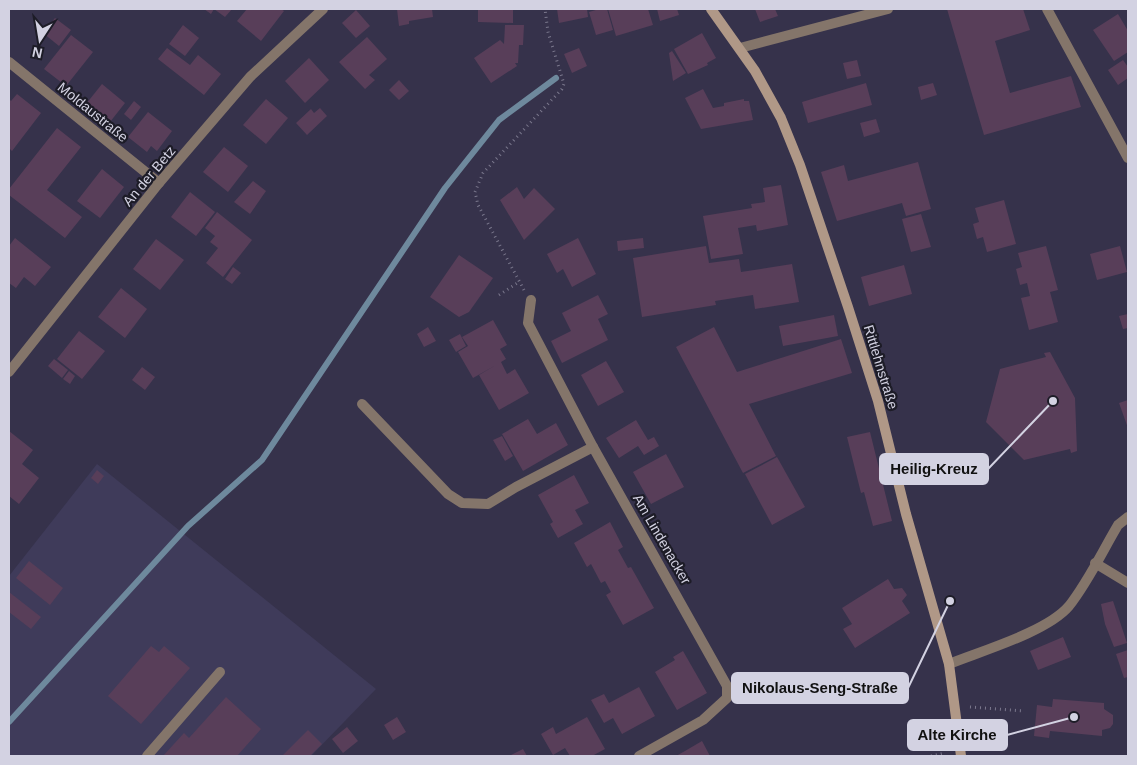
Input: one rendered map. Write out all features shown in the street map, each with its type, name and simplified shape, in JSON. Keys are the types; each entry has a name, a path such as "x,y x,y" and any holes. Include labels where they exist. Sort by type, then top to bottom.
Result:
{"street":[{"name":"An der Betz","path":"9,372 159,183 250,77 323,9"},
{"name":"Rittlehnstraße","path":"711,9 740,48 781,118 800,165 878,401 906,514 949,664 960,756"},
{"path":"740,48 888,9"},
{"path":"1047,9 1128,158"},
{"name":"Moldaustraße","path":"9,62 159,183"},
{"name":"Am Lindenacker","path":"531,300 528,323 594,447 728,686 726,698 702,720 639,756"},
{"path":"362,404 448,494 462,503 488,504 516,487 594,447"},
{"path":"949,664 1038,628 1055,619 1068,607 1118,525 1128,517"},
{"path":"1095,564 1128,583"},
{"path":"147,756 220,672"}],"path":[{"path":"499,295 519,282 478,205 475,192 486,168 562,89 564,84 548,32 545,9"},
{"path":"970,707 1024,711"},
{"path":"931,756 948,752"}],"shaded area":[{"path":"97,464 376,689 311,756 9,756 9,576"}],"building":[{"path":"204,9 214,9 211,14"},
{"path":"214,9 232,9 225,17"},
{"path":"247,9 281,9 284,11 261,41 237,21"},
{"path":"397,9 432,9 433,17 409,21 409,24 399,26"},
{"path":"478,9 513,9 513,23 478,22"},
{"path":"557,9 587,9 588,17 559,23"},
{"path":"607,9 613,30 596,35 589,12"},
{"path":"608,9 648,9 653,25 616,36"},
{"path":"657,9 677,9 679,15 660,21"},
{"path":"755,9 775,9 778,16 760,22"},
{"path":"947,9 1023,9 1030,30 995,41 1010,93 1071,76 1081,107 984,135"},
{"path":"356,10 370,26 356,38 342,23"},
{"path":"1118,14 1128,31 1128,52 1114,61 1093,30"},
{"path":"55,18 71,30 59,46 43,33"},
{"path":"183,25 199,38 185,56 169,44"},
{"path":"505,25 524,25 523,45 519,45 518,63 515,63 517,66 491,83 474,58 500,40 504,44"},
{"path":"702,33 716,58 707,63 708,65 688,74 674,49"},
{"path":"71,35 93,52 66,86 44,69"},
{"path":"367,37 387,59 369,75 375,80 365,89 339,62"},
{"path":"167,48 190,65 198,55 221,74 204,95 158,59"},
{"path":"579,48 587,66 572,73 564,54"},
{"path":"672,51 686,73 673,81 669,53"},
{"path":"309,58 329,80 305,103 285,81"},
{"path":"857,60 861,76 847,79 843,63"},
{"path":"1123,60 1128,67 1128,78 1118,85 1108,70"},
{"path":"399,80 409,91 399,100 389,90"},
{"path":"866,83 872,105 808,123 802,102"},
{"path":"933,83 937,95 921,100 918,87"},
{"path":"102,84 125,103 110,122 86,104"},
{"path":"703,89 713,108 724,106 724,103 744,99 744,101 749,101 753,120 701,129 685,98"},
{"path":"17,94 41,113 12,151 9,148 9,99 11,101"},
{"path":"266,99 288,118 266,144 243,125"},
{"path":"134,101 141,107 131,120 124,114"},
{"path":"320,108 327,116 307,135 296,123 311,109 314,113"},
{"path":"148,112 172,131 157,151 151,146 147,152 128,137"},
{"path":"876,119 880,132 864,137 860,123"},
{"path":"57,128 81,147 47,190 82,217 65,238 9,195 9,189"},
{"path":"224,147 248,166 228,192 203,172"},
{"path":"918,162 931,209 906,216 902,203 837,221 821,172 844,165 848,181"},
{"path":"102,169 124,187 100,218 77,201"},
{"path":"253,181 266,191 250,214 234,202"},
{"path":"781,185 788,225 757,231 756,225 738,228 743,254 711,259 703,216 752,208 751,204 765,202 763,188"},
{"path":"517,187 524,199 534,188 555,209 524,240 500,200"},
{"path":"190,192 215,212 196,236 171,217"},
{"path":"1004,200 1016,244 987,252 983,237 977,239 973,224 979,222 975,208"},
{"path":"217,212 252,240 223,277 206,263 218,248 210,242 215,236 205,228"},
{"path":"921,214 931,247 911,252 902,219"},
{"path":"15,238 51,267 35,286 24,277 16,288 9,283 9,246"},
{"path":"578,238 596,274 572,287 563,269 557,273 547,254"},
{"path":"643,238 644,248 618,251 617,241"},
{"path":"156,239 184,260 160,290 133,269"},
{"path":"706,246 709,263 739,259 741,272 792,264 799,302 755,309 753,295 715,301 716,305 642,317 633,258"},
{"path":"1046,246 1058,290 1050,292 1058,322 1029,330 1021,298 1030,296 1027,283 1020,285 1016,269 1022,267 1018,253"},
{"path":"1120,246 1127,272 1097,280 1090,254"},
{"path":"459,255 493,278 469,312 459,317 430,297"},
{"path":"904,265 912,294 869,306 861,277"},
{"path":"233,267 241,273 232,284 225,279"},
{"path":"121,288 147,309 125,338 98,317"},
{"path":"598,295 608,314 598,319 608,340 562,363 551,341 571,331 562,313"},
{"path":"1128,314 1128,328 1123,329 1119,316"},
{"path":"834,315 838,336 783,346 779,326"},
{"path":"493,320 507,345 500,349 506,359 501,362 507,374 515,369 529,393 499,410 479,375 496,365 473,378 458,352 468,346 462,337"},
{"path":"428,327 436,341 424,347 417,334"},
{"path":"714,327 737,372 841,339 852,373 749,404 776,456 743,473 676,347"},
{"path":"79,331 105,351 82,379 57,359"},
{"path":"460,334 466,346 456,352 449,340"},
{"path":"1050,352 1075,398 1077,451 1071,453 1070,449 1024,460 986,422 1000,369 1046,357 1044,353"},
{"path":"54,359 68,370 62,378 48,366"},
{"path":"606,361 624,392 598,406 581,375"},
{"path":"142,367 155,377 145,390 132,380"},
{"path":"69,371 75,376 70,384 63,379"},
{"path":"1128,400 1128,428 1119,403"},
{"path":"528,419 537,434 556,423 568,445 523,471 502,434"},
{"path":"636,420 648,440 654,437 659,446 644,455 638,446 619,458 606,438"},
{"path":"9,431 33,450 22,464 39,478 19,504 9,496"},
{"path":"870,432 892,521 873,526 864,492 861,493 847,437"},
{"path":"502,436 513,456 505,461 493,440"},
{"path":"666,454 684,487 651,504 633,472"},
{"path":"777,457 805,507 772,525 745,474"},
{"path":"97,470 104,476 98,484 91,478"},
{"path":"574,475 589,503 575,510 583,524 558,538 550,524 553,522 538,495"},
{"path":"610,522 623,547 618,550 628,568 631,567 654,608 623,625 606,595 611,592 605,581 601,583 591,564 587,567 574,543"},
{"path":"29,561 63,588 50,605 16,578"},
{"path":"888,579 894,589 902,588 907,595 902,601 910,613 855,648 843,629 852,624 842,608"},
{"path":"9,592 41,617 31,629 9,612"},
{"path":"1113,601 1127,643 1114,647 1105,624 1101,604"},
{"path":"1063,637 1071,657 1038,670 1030,651"},
{"path":"151,646 159,652 164,646 190,668 141,724 108,696"},
{"path":"1128,650 1128,677 1124,678 1116,654"},
{"path":"683,651 707,693 677,710 655,672 675,660 673,657"},
{"path":"639,687 655,716 622,734 613,718 604,723 591,700 604,694 609,703"},
{"path":"226,697 261,729 237,756 163,756 184,733 189,738"},
{"path":"1053,699 1104,703 1104,709 1113,715 1113,724 1110,728 1102,730 1102,736 1050,731 1049,738 1034,736 1037,705 1052,707"},
{"path":"397,717 406,732 393,740 384,725"},
{"path":"587,717 605,749 592,756 570,756 565,748 553,755 541,734 553,727 556,734"},
{"path":"347,727 358,741 343,753 332,739"},
{"path":"308,730 322,744 310,756 282,756"},
{"path":"702,741 710,756 676,756 685,751"},
{"path":"523,749 527,756 509,756"}],"waterway":[{"path":"9,722 188,526 262,460 445,188 499,120 556,78"}],"place":[{"name":"Heilig-Kreuz","path":"1053,401"},
{"name":"Nikolaus-Seng-Straße","path":"950,601"},
{"name":"Alte Kirche","path":"1074,717"}]}
